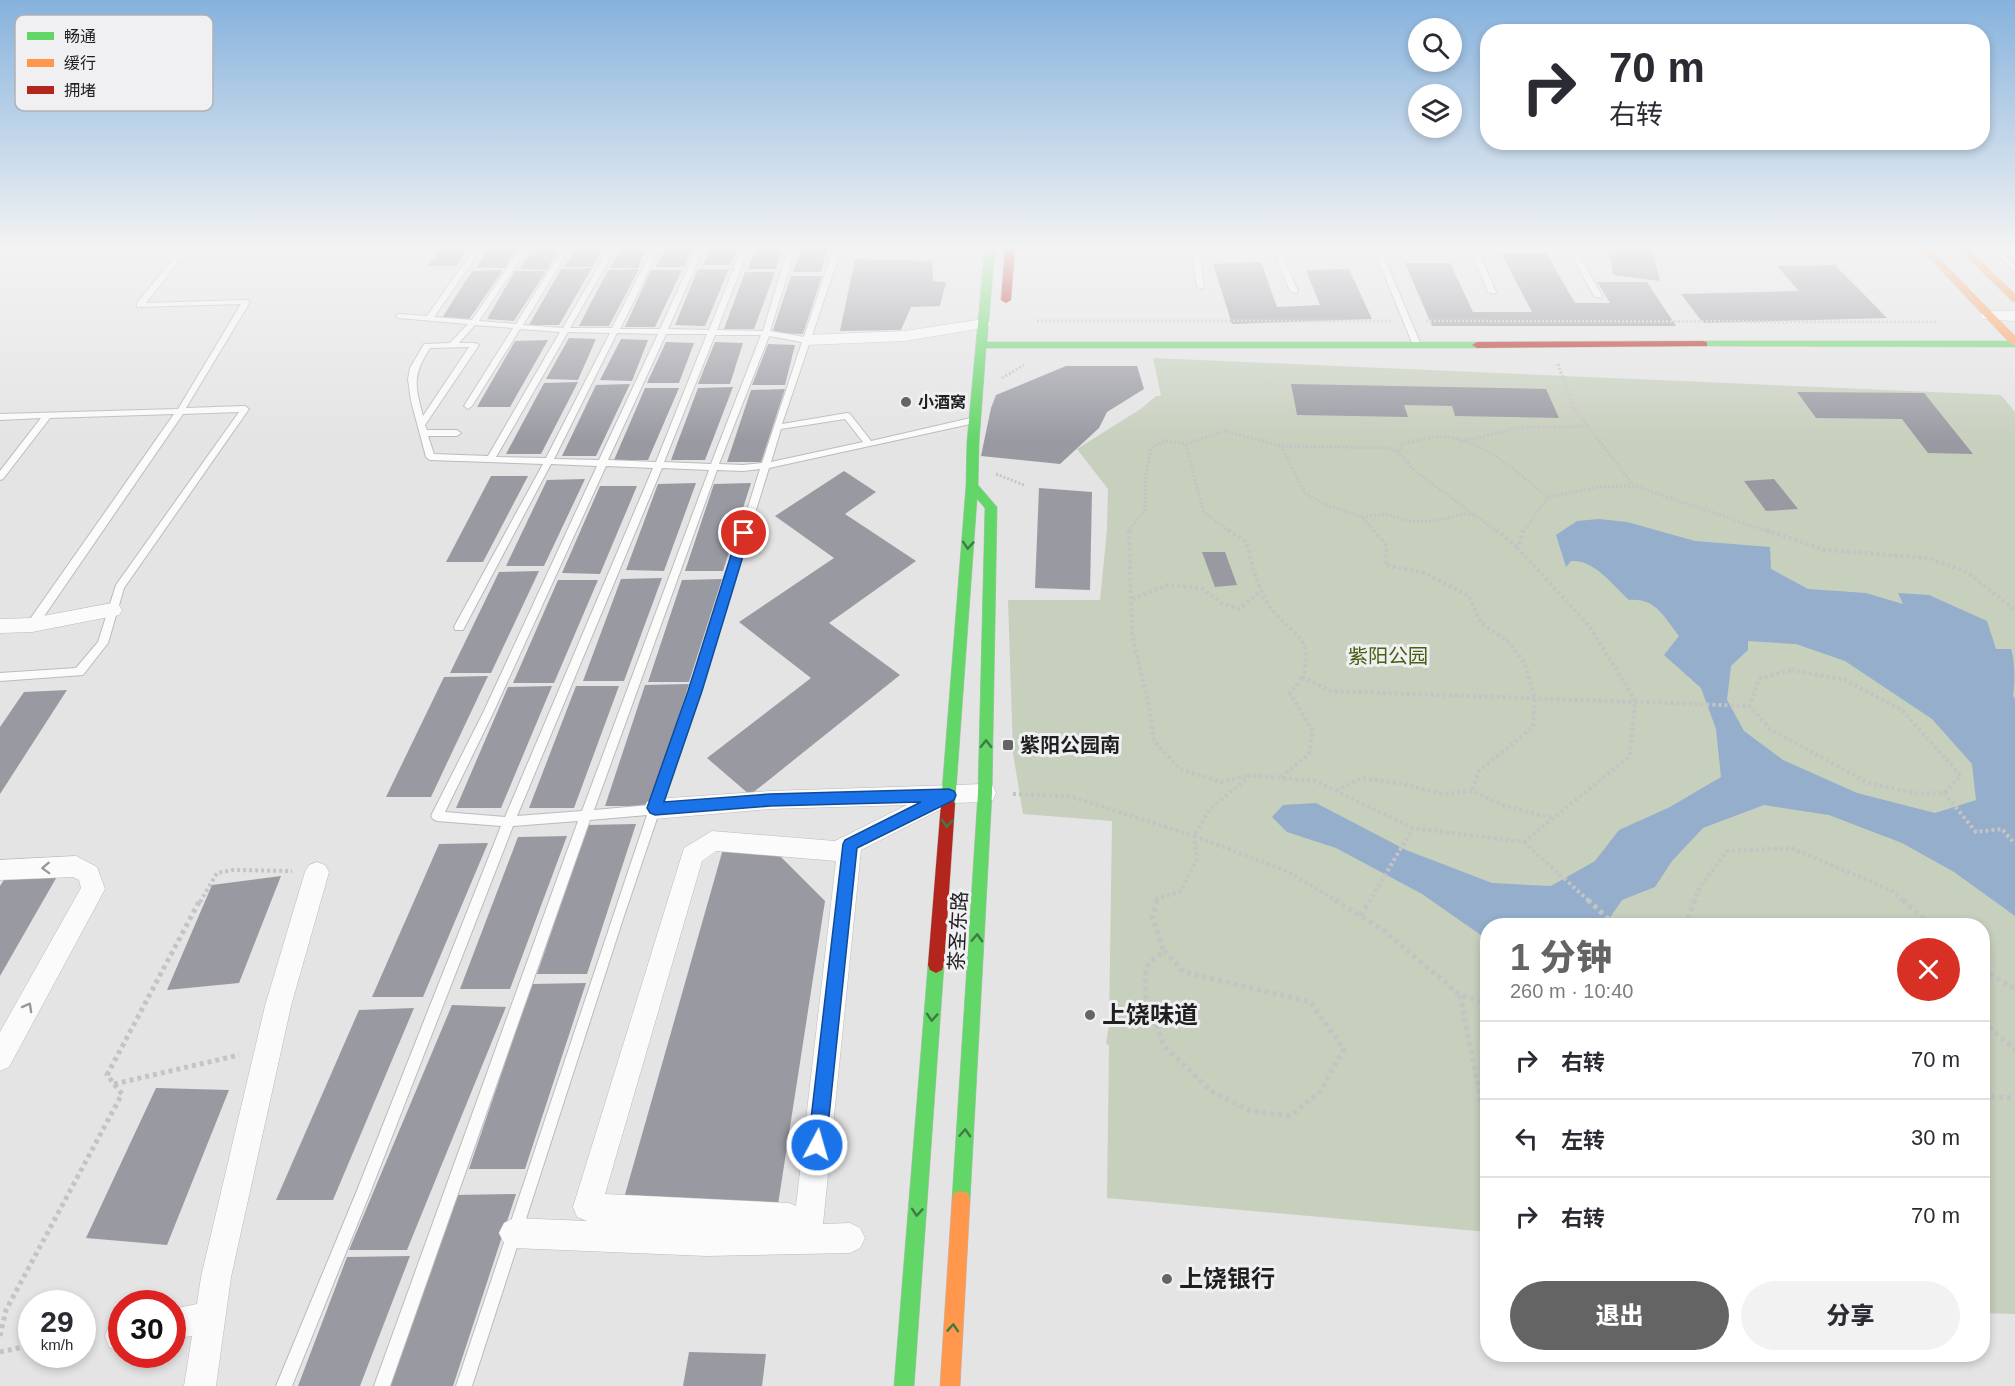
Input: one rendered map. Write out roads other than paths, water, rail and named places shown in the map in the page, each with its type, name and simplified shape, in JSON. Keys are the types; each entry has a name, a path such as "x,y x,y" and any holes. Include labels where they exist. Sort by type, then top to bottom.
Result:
{"main road":[{"path":"985,313 983,345 2015,343"},
{"path":"979,379 1003,345 1005,313"},
{"path":"1985,313 2015,343"},
{"name":"茶圣东路","path":"904,1386 972,486 975,420 983,345"},
{"name":"茶圣东路","path":"950,1386 985,793 991,507 972,486"}],"street":[{"path":"1988,316 2015,316"},
{"path":"806,340 905,336 984,324"},
{"path":"0,626 32,624 112,610"},
{"path":"655,808 770,800 985,793"},
{"path":"807,1238 789,1218 588,1207 692,855 712,841 837,851 949,795"},
{"path":"807,1238 850,844"},
{"path":"0,870 76,866 89,874 93,889 0,1058"},
{"path":"200,1386 216,1277 279,1006 317,872"},
{"path":"514,1233 707,1241 850,1238"},
{"path":"186,1321 210,1317"}],"lane":[{"path":"32,624 180,412 240,313"},
{"path":"429,319 433,313"},
{"path":"453,345 480,313"},
{"path":"468,406 527,313"},
{"path":"491,458 577,313"},
{"path":"459,627 625,313"},
{"path":"655,808 508,822 437,816 488,713 672,313"},
{"path":"284,1386 363,1193 508,822 659,465 720,313"},
{"path":"382,1386 586,815 772,313"},
{"path":"464,1386 695,691 777,427 815,313"},
{"path":"1403,313 1418,345"},
{"path":"399,316 567,330 766,333 806,340"},
{"path":"423,428 475,345 453,345 427,346 413,371 413,386 423,428 430,457 744,468 975,420"},
{"path":"0,417 245,409 119,587 103,643 79,672 0,676"},
{"path":"0,477 48,415"},
{"path":"777,427 847,416 868,443"},
{"path":"423,428 457,433"}],"water":[{"path":"1599,519 1627,522 1695,541 1770,547 1771,569 1808,589 1866,593 1903,604 1898,593 1929,595 1987,621 1996,649 2011,649 2014,666 2015,916 1954,872 1902,843 1829,815 1764,805 1703,828 1672,861 1655,887 1622,900 1610,918 1480,918 1480,934 1422,894 1336,848 1287,832 1272,817 1283,805 1316,803 1406,850 1492,883 1551,886 1595,861 1619,830 1670,807 1721,777 1716,729 1701,688 1664,655 1679,636 1652,605 1638,600 1629,600 1588,564 1571,561 1566,567 1556,535 1577,521","holes":["1748,641 1796,644 1845,661 1932,719 1972,764 1976,800 1935,813 1857,793 1783,760 1744,731 1727,700 1731,666 1748,650"]}],"place":[{"name":"小酒窝","path":"906,402"},
{"name":"紫阳公园南","path":"1008,745"},
{"name":"上饶味道","path":"1090,1015"},
{"name":"上饶银行","path":"1167,1279"}],"park label":[{"name":"紫阳公园","path":"1388,656"}]}
